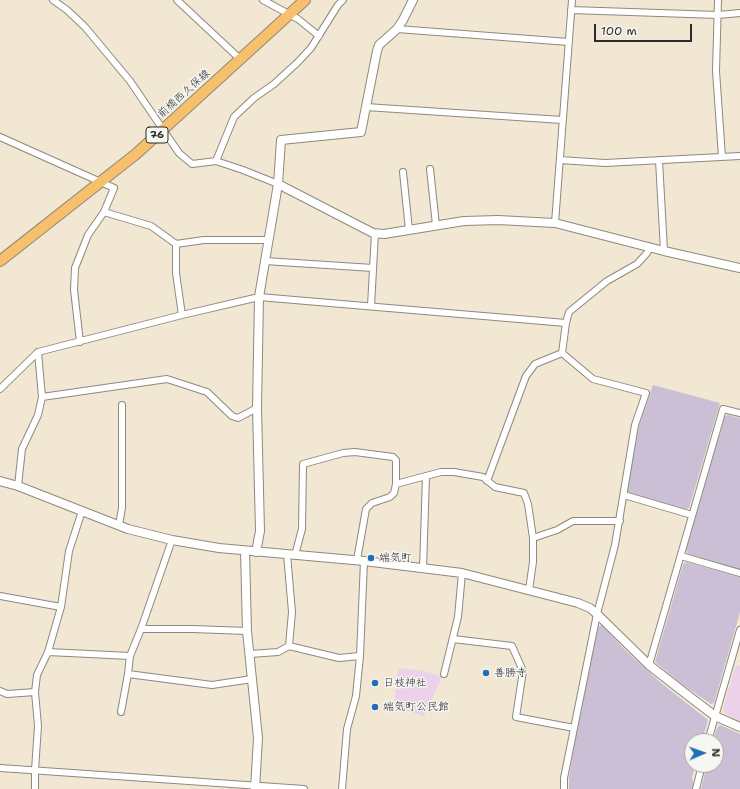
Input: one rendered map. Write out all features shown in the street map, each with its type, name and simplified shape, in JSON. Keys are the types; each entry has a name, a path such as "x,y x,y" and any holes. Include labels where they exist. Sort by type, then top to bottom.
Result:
{"main road":[{"name":"前橋西久保線","path":"0,261 136,154 305,0"}],"street":[{"path":"53,0 67,10 85,27 130,81 164,128 179,153 192,164 216,161 242,170 278,184 375,233 384,234 464,221 498,220 555,223 664,251 740,268"},
{"path":"177,0 240,59"},
{"path":"264,0 298,19 319,36"},
{"path":"216,161 234,117 254,98 274,84 298,62 311,48 338,5 343,0"},
{"path":"256,552 260,531 257,408 259,297 278,184 281,140 361,132 379,45 397,29 414,0"},
{"path":"555,223 572,0"},
{"path":"718,0 716,71 722,157"},
{"path":"571,10 718,15 740,13"},
{"path":"397,29 569,42"},
{"path":"366,107 562,120"},
{"path":"0,137 114,188 104,212 88,235 75,268 74,290 80,342"},
{"path":"560,160 605,163 740,156"},
{"path":"659,160 664,251"},
{"path":"430,169 436,226"},
{"path":"403,172 409,230"},
{"path":"104,212 151,226 176,244 204,240 268,240"},
{"path":"371,306 375,233"},
{"path":"176,244 176,273 182,315"},
{"path":"562,353 569,312 607,281 637,264 647,253 650,247"},
{"path":"265,261 373,268"},
{"path":"0,389 38,352 259,297 566,323"},
{"path":"18,486 22,449 38,415 42,397 38,352"},
{"path":"488,481 526,376 535,364 562,353"},
{"path":"562,353 593,379 646,393 635,425 620,521 597,614 564,778 564,789"},
{"path":"42,397 168,379 207,392 232,416 238,418 257,408"},
{"path":"119,525 122,508 122,405"},
{"path":"650,665 723,409 740,413"},
{"path":"289,646 292,612 291,555 302,528 303,464 343,453 356,452 393,457 396,460 396,484 394,494 390,497 372,503 366,509 360,561 360,656 356,696 347,729 342,789"},
{"path":"396,484 441,472 454,472 483,477 495,487 524,493 528,504 533,538 533,562 529,590"},
{"path":"423,569 426,476"},
{"path":"0,481 18,486 119,525 172,540 219,548 360,561 462,574 578,603 590,608 650,665 715,716 740,727"},
{"path":"624,495 692,515"},
{"path":"35,789 38,726 35,692 37,675 48,652 61,607 69,551 82,511"},
{"path":"533,538 557,530 573,521 620,521"},
{"path":"121,712 130,656 172,540"},
{"path":"245,551 247,631 258,738 255,787"},
{"path":"681,556 740,573"},
{"path":"444,674 454,639 458,617 462,574"},
{"path":"0,596 61,607"},
{"path":"141,629 193,628 247,631"},
{"path":"710,733 740,631"},
{"path":"454,639 512,646 523,671 516,717 574,728"},
{"path":"250,654 278,652 289,646 339,658 360,656"},
{"path":"48,652 130,656"},
{"path":"128,674 212,685 252,679"},
{"path":"0,691 7,694 35,692"},
{"path":"0,768 255,787 304,789"},
{"path":"696,789 700,773"}],"shaded area":[{"path":"653,385 720,403 689,508 684,510 630,495 627,490 639,426"},
{"path":"728,415 740,418 740,569 688,554 686,550 725,416"},
{"path":"686,562 740,577 740,612 714,703 711,704 683,685 655,662 683,564"},
{"path":"602,625 624,649 661,683 708,720 704,733 684,733 684,773 693,773 692,789 569,789 569,778 574,746 598,627"},
{"path":"736,665 740,666 740,721 725,714 723,709"},
{"path":"398,668 423,671 442,677 424,716 394,707"},
{"path":"720,725 740,734 740,789 701,789 705,773 724,773 724,733 715,733"}],"place":[{"name":"端気町","path":"371,558"},
{"name":"善勝寺","path":"486,673"},
{"name":"日枝神社","path":"375,683"},
{"name":"端気町公民館","path":"375,707"}]}
